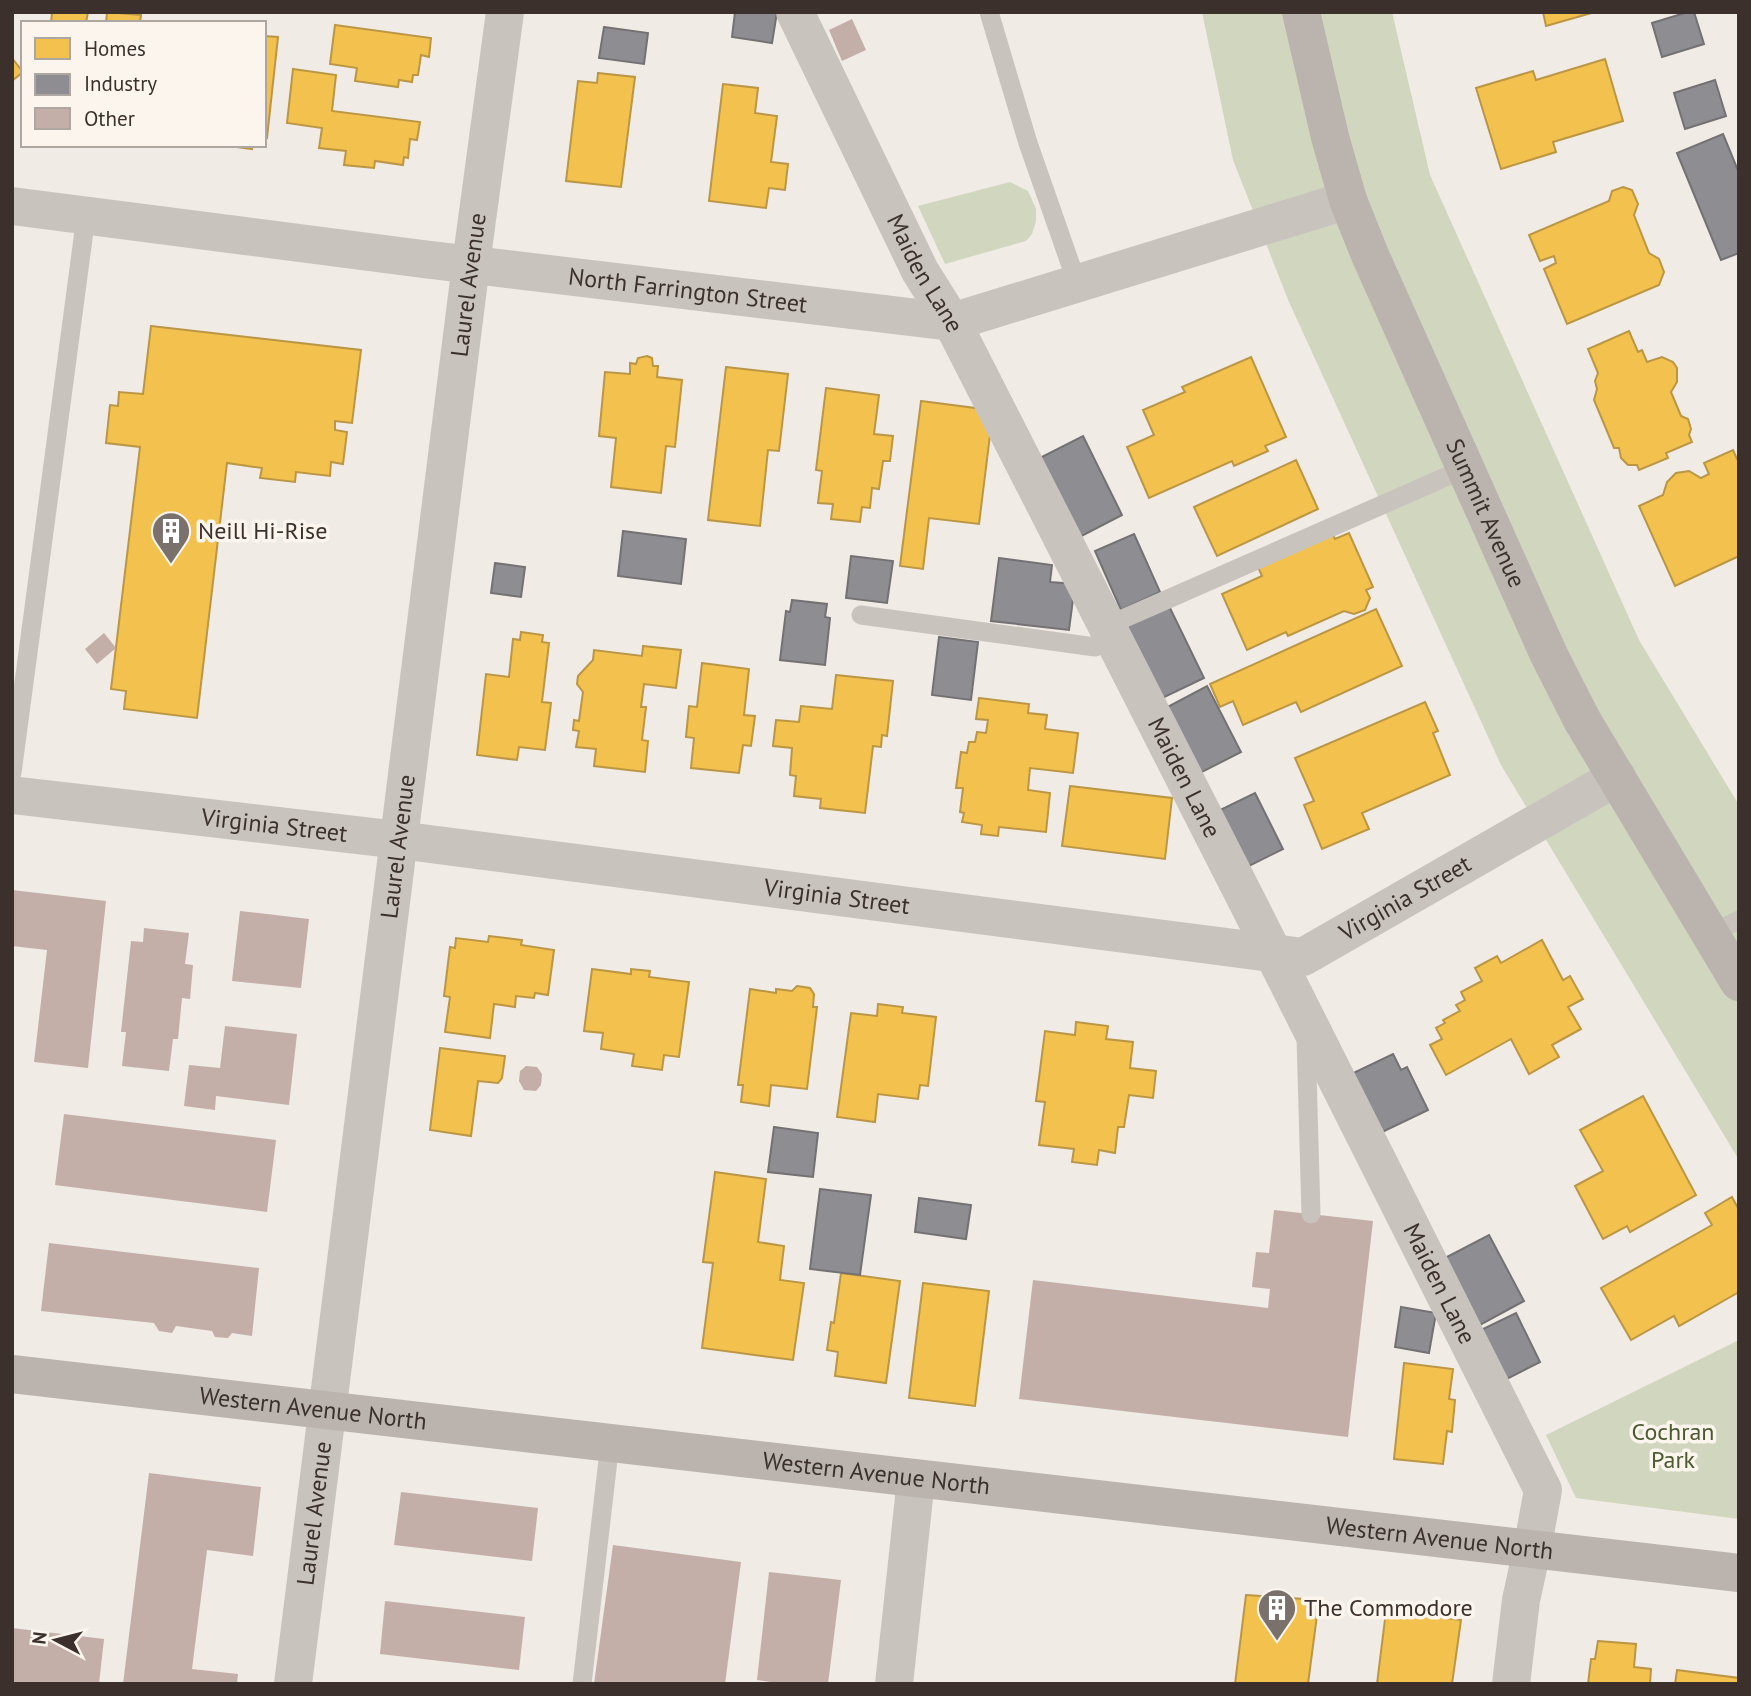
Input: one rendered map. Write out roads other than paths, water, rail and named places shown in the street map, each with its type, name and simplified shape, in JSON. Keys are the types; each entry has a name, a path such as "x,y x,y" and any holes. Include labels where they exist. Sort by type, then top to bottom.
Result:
{"street":[{"name":"Laurel Avenue","path":"293,1684 505,12"},
{"name":"Maiden Lane","path":"795,12 920,271 952,322 1110,631 1543,1490 1521,1600 1511,1684"},
{"name":"Summit Avenue","path":"1301,12 1330,137 1348,200 1370,256 1549,655 1582,720 1617,778 1724,927 1739,982"},
{"name":"North Farrington Street","path":"12,206 952,322 1348,200"},
{"name":"Virginia Street","path":"12,794 399,840 1303,957 1617,778"},
{"name":"Western Avenue North","path":"12,1374 1739,1573"},
{"path":"894,1684 916,1479"}],"lane":[{"path":"989,12 1028,143 1077,283"},
{"path":"12,773 86,216"},
{"path":"861,615 1095,646 1118,621 1466,468"},
{"path":"1306,1018 1311,1214"},
{"path":"582,1684 610,1443"}],"place":[{"name":"Neill Hi-Rise","path":"171,565"},
{"name":"The Commodore","path":"1277,1642"}],"park label":[{"name":"Cochran Park","path":"1673,1446"}]}
